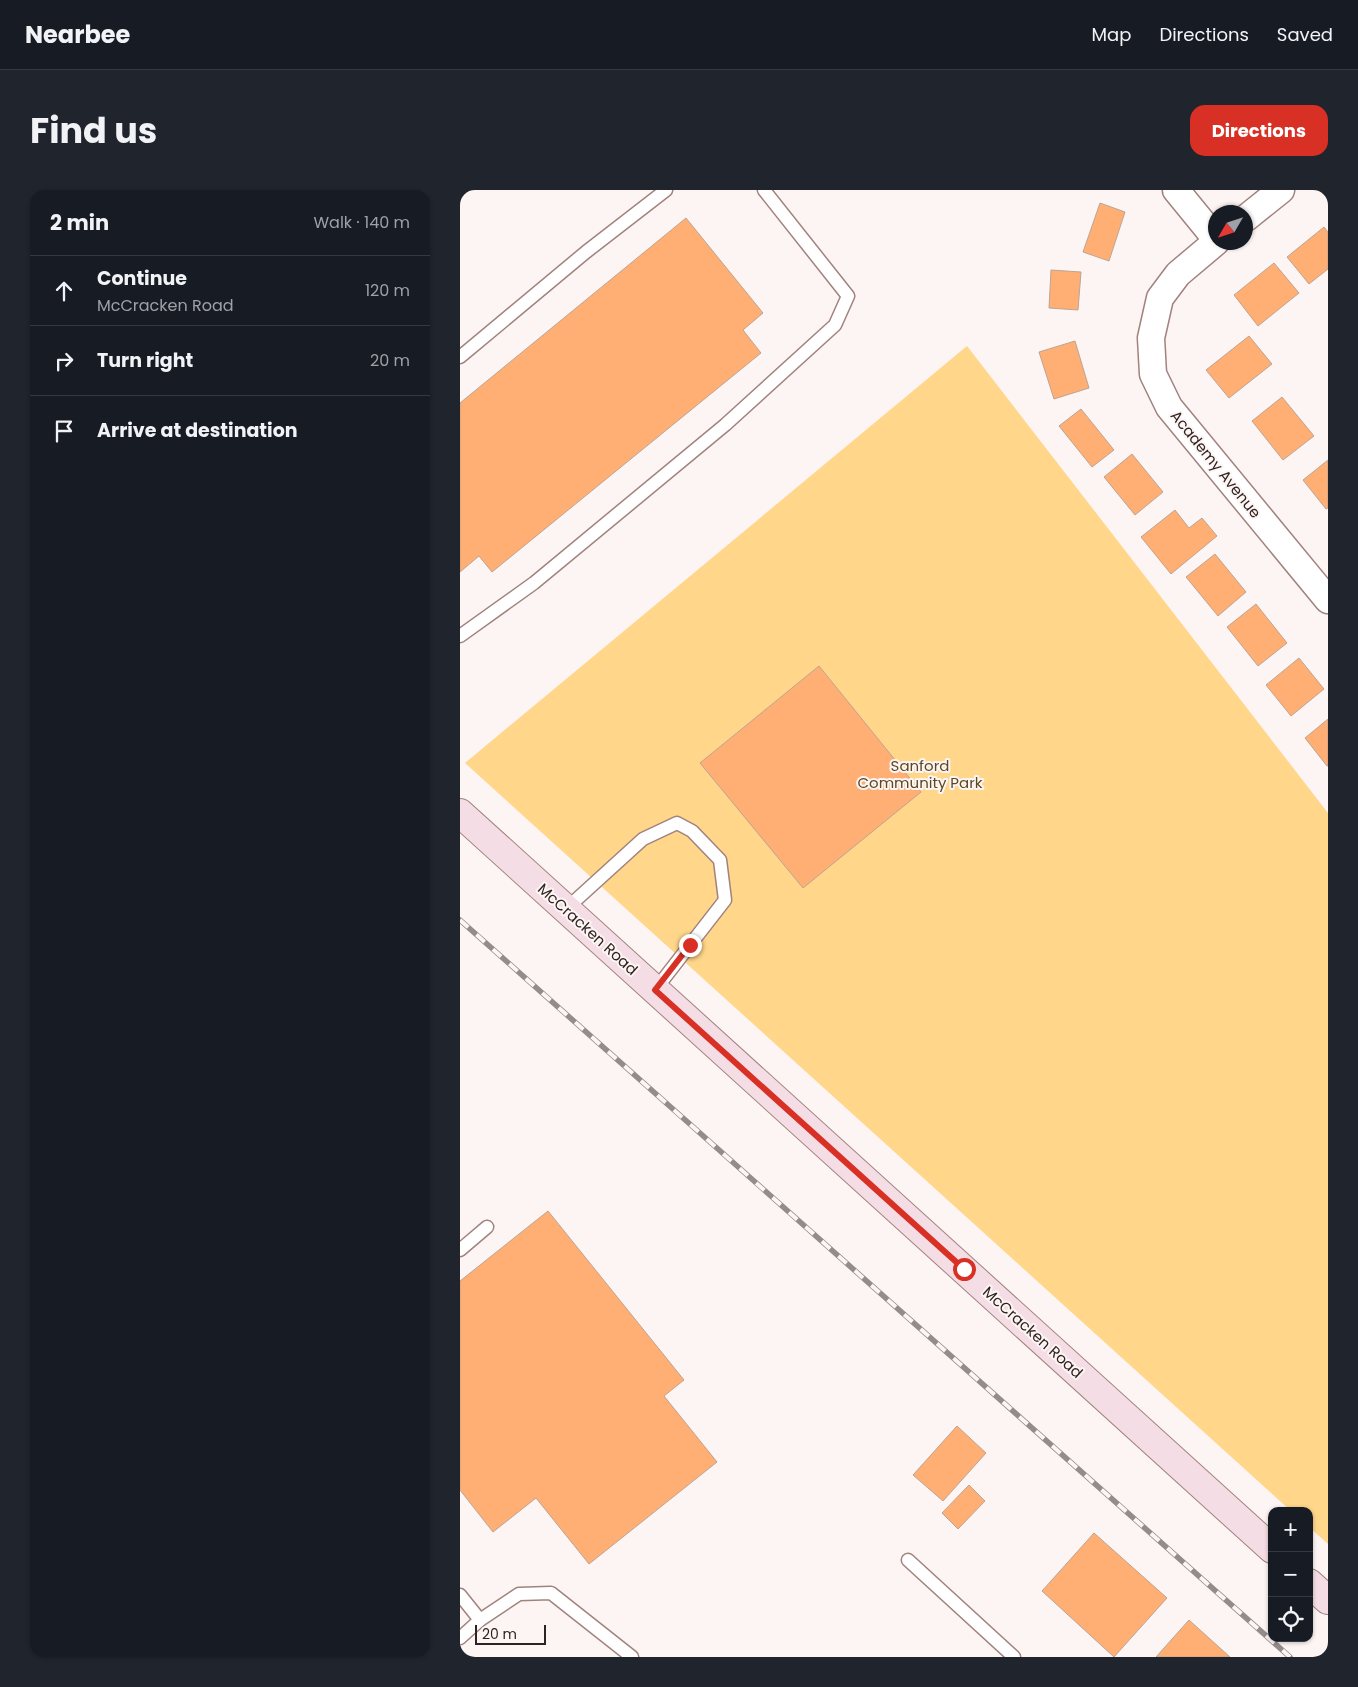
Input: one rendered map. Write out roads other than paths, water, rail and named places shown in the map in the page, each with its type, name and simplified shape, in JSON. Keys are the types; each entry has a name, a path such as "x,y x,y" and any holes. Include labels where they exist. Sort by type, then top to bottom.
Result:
{"street":[{"path":"1176,190 1208,231"},
{"path":"1253,212 1281,190"},
{"name":"Academy Avenue","path":"1208,248 1178,274 1160,298 1151,338 1153,374 1169,407 1328,600"},
{"name":"McCracken Road","path":"460,814 1268,1545"},
{"path":"1313,1586 1328,1600"}],"lane":[{"path":"460,357 586,252 666,190"},
{"path":"460,636 534,583 702,444 835,325 848,296 764,190"},
{"path":"566,909 643,839 677,823 692,831 720,860 725,900 655,990"},
{"path":"460,1250 487,1228"},
{"path":"908,1560 1014,1657"},
{"path":"460,1638 480,1620 519,1594 551,1593 632,1657"},
{"path":"460,1595 480,1620"}],"railway":[{"path":"460,920 1290,1657"}],"park label":[{"name":"Sanford Community Park","path":"920,774"}]}
